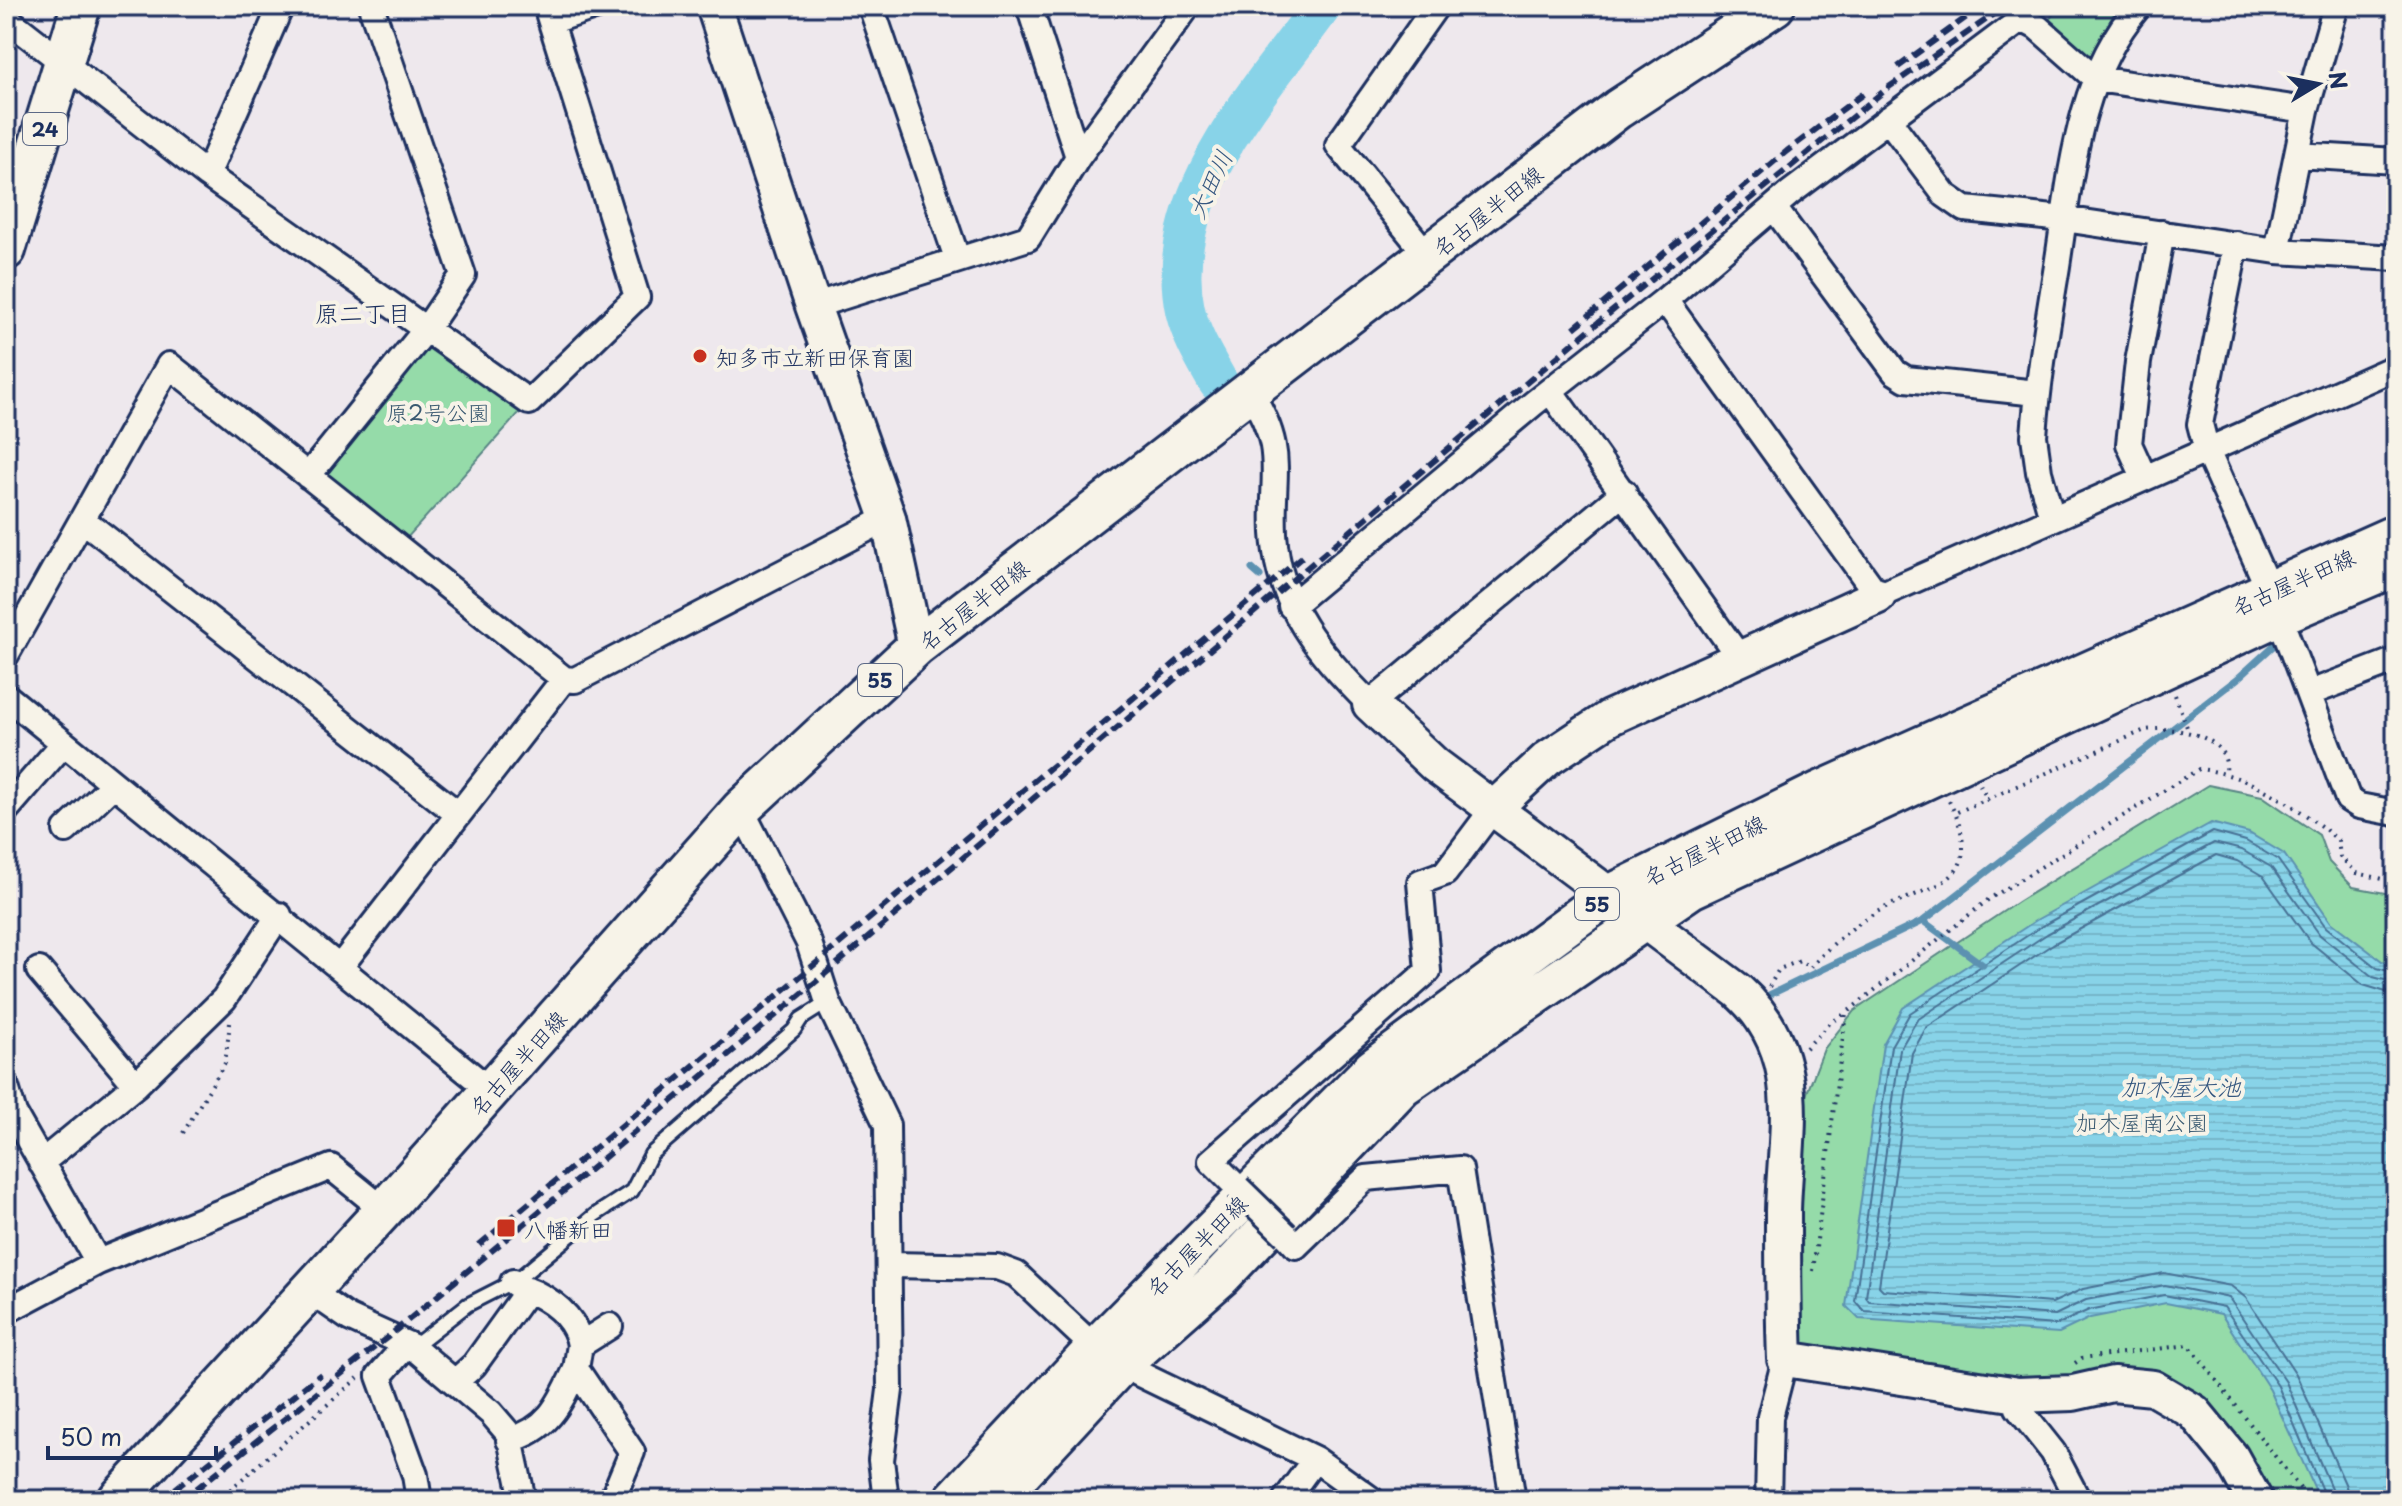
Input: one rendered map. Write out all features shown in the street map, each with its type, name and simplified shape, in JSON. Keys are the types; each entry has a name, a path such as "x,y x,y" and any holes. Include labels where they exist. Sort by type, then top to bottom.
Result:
{"main road":[{"name":"24","path":"6,250 66,65 81,6"},
{"name":"名古屋半田線","path":"117,1500 384,1210 741,809 916,647 1618,109 1755,11"},
{"name":"名古屋半田線","path":"996,1500 1108,1356 1221,1277 1403,1086 1643,919 1691,889 2274,604 2396,534"},
{"name":"名古屋半田線","path":"953,1500 1108,1356 1373,1068 1607,896 1820,791 2274,604 2396,566"}],"street":[{"path":"207,175 281,6"},
{"path":"308,476 427,328 463,275 371,6"},
{"path":"6,18 207,175 529,402 637,297 549,13 597,6"},
{"path":"714,6 813,306 888,518 916,647"},
{"path":"871,6 957,258"},
{"path":"1029,6 1078,157"},
{"path":"813,306 1028,238 1078,157 1188,6"},
{"path":"1428,256 1338,145 1436,6"},
{"path":"2052,518 2039,472 2034,436 2037,393 2071,159 2096,79 2110,48 2139,6"},
{"path":"2277,251 2306,110 2336,6"},
{"path":"1291,606 1775,209 1790,193 2022,19 2037,27 2096,79 2306,110"},
{"path":"1888,119 1956,206 2277,251 2396,258"},
{"path":"2297,155 2396,161"},
{"path":"1775,209 1895,372 1906,379 2037,393"},
{"path":"2144,477 2129,444 2138,362 2162,233"},
{"path":"2236,244 2200,424 2207,451 2274,604 2348,799 2359,806 2396,813"},
{"path":"1665,300 1878,596"},
{"path":"6,655 169,365 564,679 575,680 888,518"},
{"path":"1513,1500 1460,1169 1366,1178 1296,1246 1211,1161 1428,971 1420,882 1445,873 1493,809 1527,774 1609,718 2396,367"},
{"path":"1250,392 1268,421 1275,446 1274,536 1284,587 1291,606 1316,647 1401,737 1751,1003 1779,1049 1790,1099 1784,1206 1785,1359 1770,1417 1768,1500"},
{"path":"1551,392 1741,660"},
{"path":"1370,704 1624,492"},
{"path":"83,520 458,814"},
{"path":"2310,693 2396,660"},
{"path":"340,967 564,679"},
{"path":"6,696 279,915 491,1091"},
{"path":"6,810 64,743"},
{"path":"66,830 114,784"},
{"path":"741,809 809,943 828,1002 887,1125 891,1265 890,1390 881,1460 886,1500"},
{"path":"41,1163 136,1085 224,999 279,915"},
{"path":"39,970 136,1085"},
{"path":"6,1087 14,1114 98,1262"},
{"path":"6,1311 98,1262 331,1167 384,1210"},
{"path":"891,1265 997,1267 1016,1274 1108,1356 1315,1459 1372,1500"},
{"path":"455,1382 474,1365 520,1286 549,1301 570,1321 578,1357 614,1430 632,1452 612,1500"},
{"path":"310,1291 455,1382 491,1413 509,1440 523,1500"},
{"path":"509,1440 537,1431 560,1401 578,1357 610,1326"},
{"path":"405,1349 379,1376 415,1475 419,1500"},
{"path":"1785,1359 2018,1395 2073,1393 2113,1384 2153,1388 2194,1412 2231,1457 2255,1500"},
{"path":"2018,1395 2018,1408 2053,1452 2078,1500"},
{"path":"1285,1500 1315,1459"}],"lane":[{"path":"405,1349 467,1305 520,1286 595,1215 632,1191 651,1154 794,1030 801,1019 828,1002"}],"path":[{"path":"2172,688 2188,730"},
{"path":"1955,813 2145,730 2166,727 2188,730 2220,752 2227,764 2226,772"},
{"path":"1797,1052 1989,899 2193,770 2226,772 2254,785 2338,840 2340,857 2357,873 2396,882"},
{"path":"1765,993 1779,969 1800,961 1810,968 1834,941 1887,907 1947,882 1962,853 1963,835 1945,793"},
{"path":"183,1133 225,1063 230,1026 224,999"},
{"path":"1812,1278 1846,1013"},
{"path":"2067,1363 2076,1363 2082,1358 2189,1345 2309,1500"},
{"path":"218,1500 388,1353 405,1349"}],"green space":[{"path":"2060,6 2118,6 2087,64 2047,22"},
{"name":"原2号公園","path":"427,328 529,402 398,548 308,476"},
{"name":"加木屋大池","path":"2208,785 2262,796 2319,835 2329,862 2353,887 2396,895 2396,1500 2269,1500 2205,1407 1815,1355 1796,1337 1805,1098 1824,1049 1854,1011 2019,901"}],"water":[{"name":"加木屋大池","path":"2211,823 2249,833 2284,854 2331,922 2382,961 2396,965 2396,1500 2319,1498 2270,1390 2221,1314 2166,1303 2090,1318 2059,1333 1859,1319 1846,1306 1883,1044 1903,1008 2038,919"}],"waterway":[{"name":"大田川","path":"1218,382 1203,356 1185,310 1181,268 1188,226 1202,186 1222,147 1271,73 1322,6"},
{"path":"1218,382 1222,390"},
{"path":"1252,569 1260,576"},
{"path":"1763,998 1923,921 2237,679 2281,639"},
{"path":"1923,921 1983,965"}],"railway":[{"path":"1898,67 1982,6"},
{"path":"182,1500 389,1336 793,1001 1595,325 1889,87 2006,6"},
{"path":"1574,328 1787,151 1863,94"},
{"path":"479,1245 1302,557"},
{"path":"161,1500 321,1374"}],"place":[{"name":"知多市立新田保育園","path":"700,356"},
{"name":"八幡新田","path":"506,1228"}],"district":[{"name":"原二丁目","path":"363,312"}],"park label":[{"name":"加木屋南公園","path":"2142,1121"}]}
